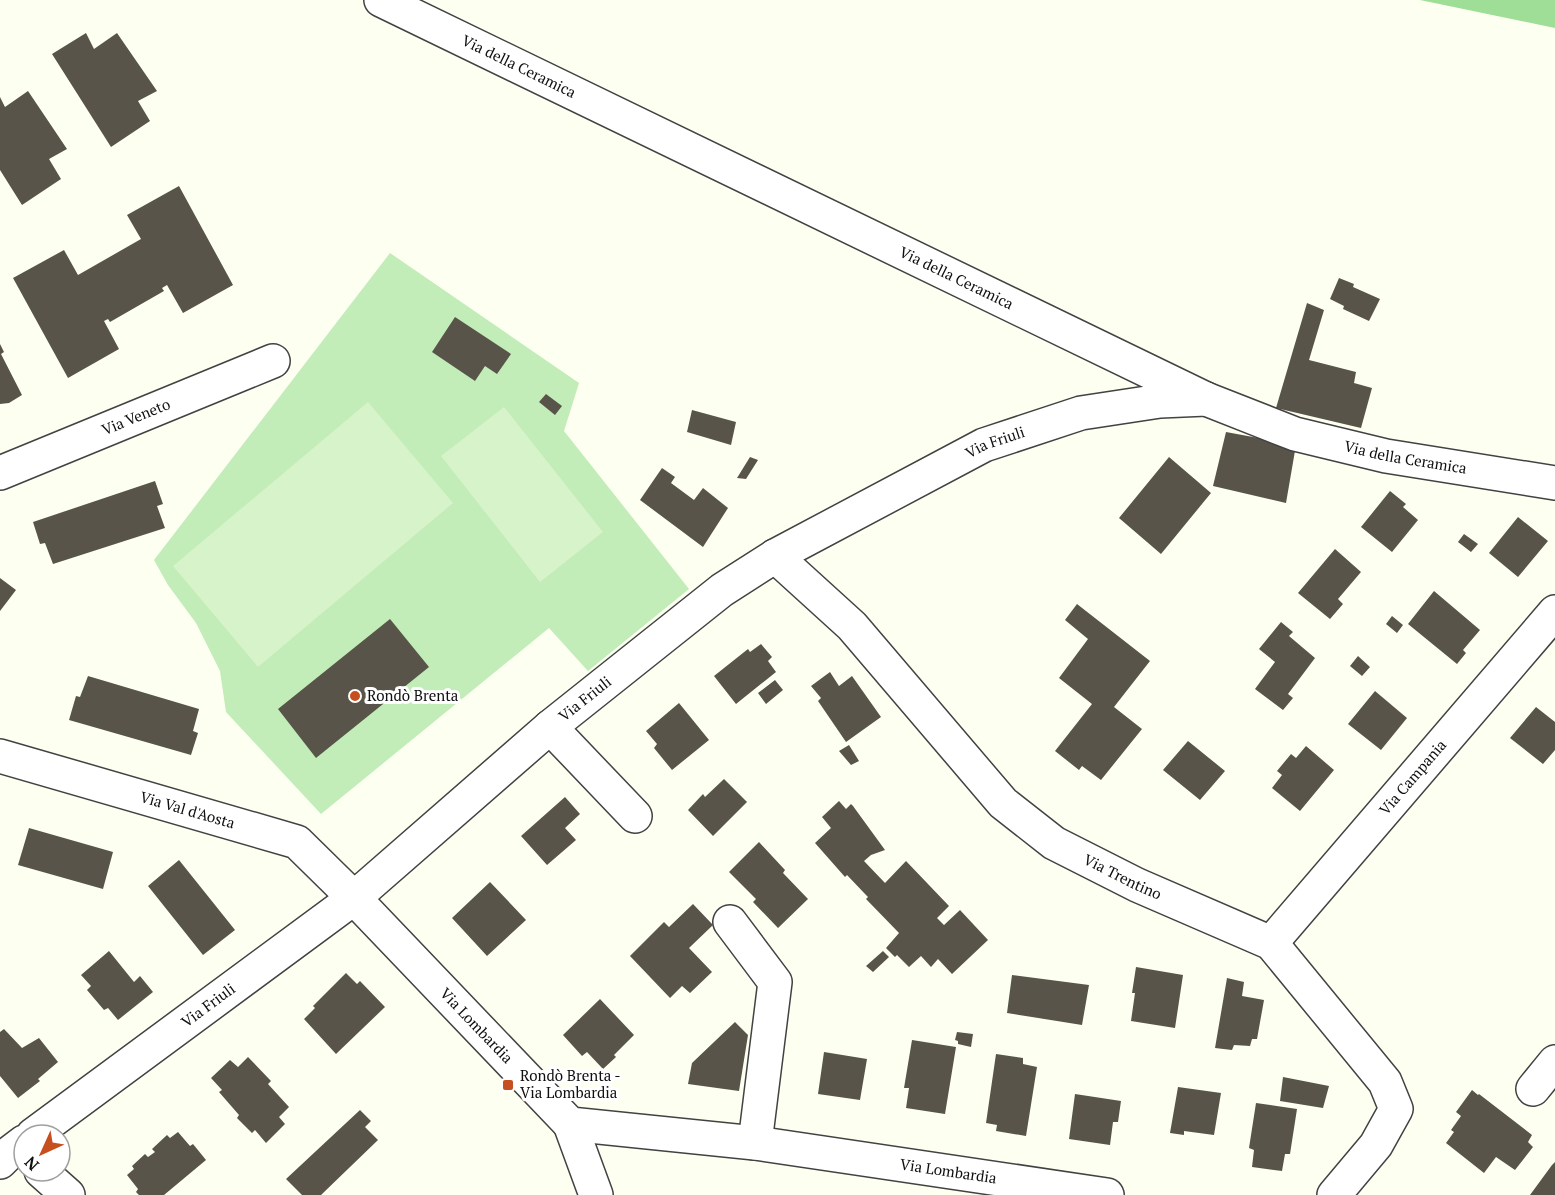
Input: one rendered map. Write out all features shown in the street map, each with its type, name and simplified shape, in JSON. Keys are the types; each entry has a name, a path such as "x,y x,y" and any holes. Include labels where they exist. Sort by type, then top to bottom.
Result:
{"street":[{"name":"Via della Ceramica","path":"381,0 1206,399 1295,434 1386,456 1555,483"},
{"name":"Via Veneto","path":"0,473 273,361"},
{"name":"Via Friuli","path":"51,1123 354,898 550,727 722,590 775,556 984,445 1081,413 1160,401 1206,399"},
{"name":"Via Trentino","path":"775,556 852,626 1003,803 1054,843 1137,885 1271,943 1385,1082 1396,1108 1376,1144 1334,1195"},
{"name":"Via Campania","path":"1271,943 1555,612"},
{"path":"550,727 635,816"},
{"name":"Via Val d'Aosta","path":"0,756 297,842 354,898"},
{"name":"Via Lombardia","path":"354,898 570,1124 755,1143 1107,1195"},
{"path":"730,922 775,982 755,1143"},
{"path":"1533,1089 1555,1062"},
{"path":"570,1124 596,1195"},
{"path":"54,1183 68,1195"}],"green space":[{"path":"1420,0 1555,0 1555,28"},
{"path":"390,253 579,383 564,431 689,589 588,671 549,628 321,814 226,712 220,671 196,623 168,585 154,560"},
{"path":"368,402 453,503 258,667 173,566"},
{"path":"504,407 603,532 540,582 441,456"}],"building":[{"path":"86,33 94,49 117,33 157,91 138,101 150,121 111,147 52,54"},
{"path":"28,91 67,149 49,159 61,179 22,205 0,170 0,97 5,107"},
{"path":"179,186 233,285 183,313 167,285 162,288 164,291 110,322 108,319 104,321 119,349 68,378 13,278 64,250 78,275 141,239 127,215"},
{"path":"1339,278 1380,299 1369,321 1343,309 1344,306 1330,299"},
{"path":"1307,303 1324,310 1309,360 1356,372 1354,383 1372,388 1361,428 1276,408"},
{"path":"455,317 511,354 497,374 485,366 475,381 432,352"},
{"path":"0,344 4,352 1,354 22,395 9,403 0,404"},
{"path":"546,394 562,406 555,415 539,402"},
{"path":"692,410 736,422 731,445 687,432"},
{"path":"1226,432 1296,445 1286,503 1213,486"},
{"path":"750,457 758,460 746,479 737,478"},
{"path":"1169,457 1211,493 1161,554 1119,518"},
{"path":"662,468 675,477 671,483 694,500 703,488 728,508 703,547 640,500"},
{"path":"155,481 163,504 157,506 165,528 53,564 45,543 40,544 33,522"},
{"path":"1390,491 1406,504 1403,507 1418,520 1392,552 1361,527"},
{"path":"1518,517 1548,541 1518,577 1489,553"},
{"path":"1464,534 1478,544 1471,552 1458,542"},
{"path":"1335,549 1361,572 1338,599 1343,604 1330,619 1298,593"},
{"path":"0,578 16,590 0,611"},
{"path":"1434,591 1480,630 1463,650 1466,653 1457,664 1408,624"},
{"path":"1077,604 1150,661 1114,707 1142,729 1101,780 1082,766 1079,770 1055,751 1092,704 1059,678 1088,639 1065,620"},
{"path":"1392,616 1403,625 1397,633 1386,624"},
{"path":"390,619 429,667 316,758 278,709"},
{"path":"1281,622 1293,632 1289,636 1315,658 1288,694 1293,698 1283,710 1255,689 1275,662 1259,649"},
{"path":"761,644 772,657 768,661 776,672 736,704 714,676 748,649 750,652"},
{"path":"1358,656 1370,667 1362,676 1350,666"},
{"path":"830,672 839,686 852,676 881,717 846,742 818,701 821,698 811,686"},
{"path":"88,676 199,709 193,731 198,733 191,755 69,720 76,696 80,697"},
{"path":"775,680 783,690 766,704 758,693"},
{"path":"1375,691 1407,718 1381,750 1348,724"},
{"path":"679,703 709,740 672,770 654,748 657,744 646,731"},
{"path":"1536,707 1555,722 1555,750 1543,764 1510,738"},
{"path":"1188,741 1225,771 1200,800 1163,770"},
{"path":"849,745 859,761 851,765 839,751"},
{"path":"1306,746 1334,770 1300,811 1272,788 1282,775 1277,771 1291,754 1296,758"},
{"path":"724,779 747,802 713,836 688,810 703,794 705,797"},
{"path":"565,797 580,814 565,828 576,840 547,865 521,836"},
{"path":"839,801 846,809 851,804 853,806 885,850 871,855 864,861 885,883 906,861 949,906 937,918 944,925 960,910 988,940 952,974 938,959 931,967 921,956 909,967 897,955 895,957 886,948 899,933 866,899 868,897 847,875 845,877 815,843 831,828 822,817"},
{"path":"29,828 113,852 103,889 18,865"},
{"path":"759,842 785,870 783,873 808,899 778,928 753,902 756,899 729,872"},
{"path":"179,860 235,930 203,955 148,886"},
{"path":"490,882 526,920 487,956 452,918"},
{"path":"693,904 713,925 689,948 712,972 690,993 682,986 670,998 630,956 664,922 669,927"},
{"path":"109,951 134,982 140,976 153,992 118,1020 108,1008 104,1010 87,990 91,986 81,975"},
{"path":"883,951 889,957 873,972 866,966"},
{"path":"1136,967 1183,975 1175,1028 1131,1021"},
{"path":"346,973 357,984 360,981 385,1007 336,1054 304,1019 315,1008 313,1006"},
{"path":"1012,975 1089,985 1082,1025 1007,1013"},
{"path":"1227,978 1244,982 1242,996 1264,1000 1257,1039 1252,1039 1250,1046 1234,1045 1232,1050 1215,1048"},
{"path":"600,999 634,1035 603,1069 587,1052 582,1056 563,1035"},
{"path":"735,1022 748,1035 739,1091 688,1084 692,1063"},
{"path":"4,1029 22,1048 39,1038 58,1062 38,1079 40,1081 18,1098 0,1076 0,1032"},
{"path":"957,1032 973,1034 971,1047 958,1044 955,1040"},
{"path":"912,1040 956,1047 945,1114 906,1108 909,1088 904,1088"},
{"path":"824,1052 867,1059 860,1100 818,1094"},
{"path":"996,1054 1023,1058 1023,1064 1037,1067 1026,1136 996,1131 997,1125 986,1123"},
{"path":"248,1057 271,1081 268,1084 289,1107 279,1117 285,1124 266,1143 255,1130 252,1133 237,1118 239,1115 219,1092 222,1090 211,1078 230,1060 238,1067"},
{"path":"1283,1077 1329,1086 1323,1108 1280,1101"},
{"path":"1178,1087 1221,1093 1214,1135 1184,1131 1184,1135 1170,1133"},
{"path":"1472,1090 1532,1135 1528,1142 1533,1147 1515,1170 1496,1157 1484,1173 1446,1143 1454,1132 1451,1130 1461,1116 1456,1112"},
{"path":"1075,1094 1121,1101 1118,1122 1113,1122 1110,1145 1069,1139"},
{"path":"1256,1103 1297,1109 1290,1154 1285,1154 1282,1171 1252,1167 1254,1150 1249,1148"},
{"path":"360,1110 371,1121 365,1127 378,1140 321,1195 302,1195 286,1179"},
{"path":"178,1132 190,1146 193,1144 206,1160 164,1195 139,1195 136,1192 138,1189 127,1175 134,1169 132,1166 145,1154 148,1157 155,1152 152,1149 167,1135 170,1138"},
{"path":"1555,1162 1555,1195 1530,1195 1552,1165"}],"place":[{"name":"Rondò Brenta","path":"355,696"},
{"name":"Rondò Brenta - Via Lombardia","path":"508,1085"}]}
